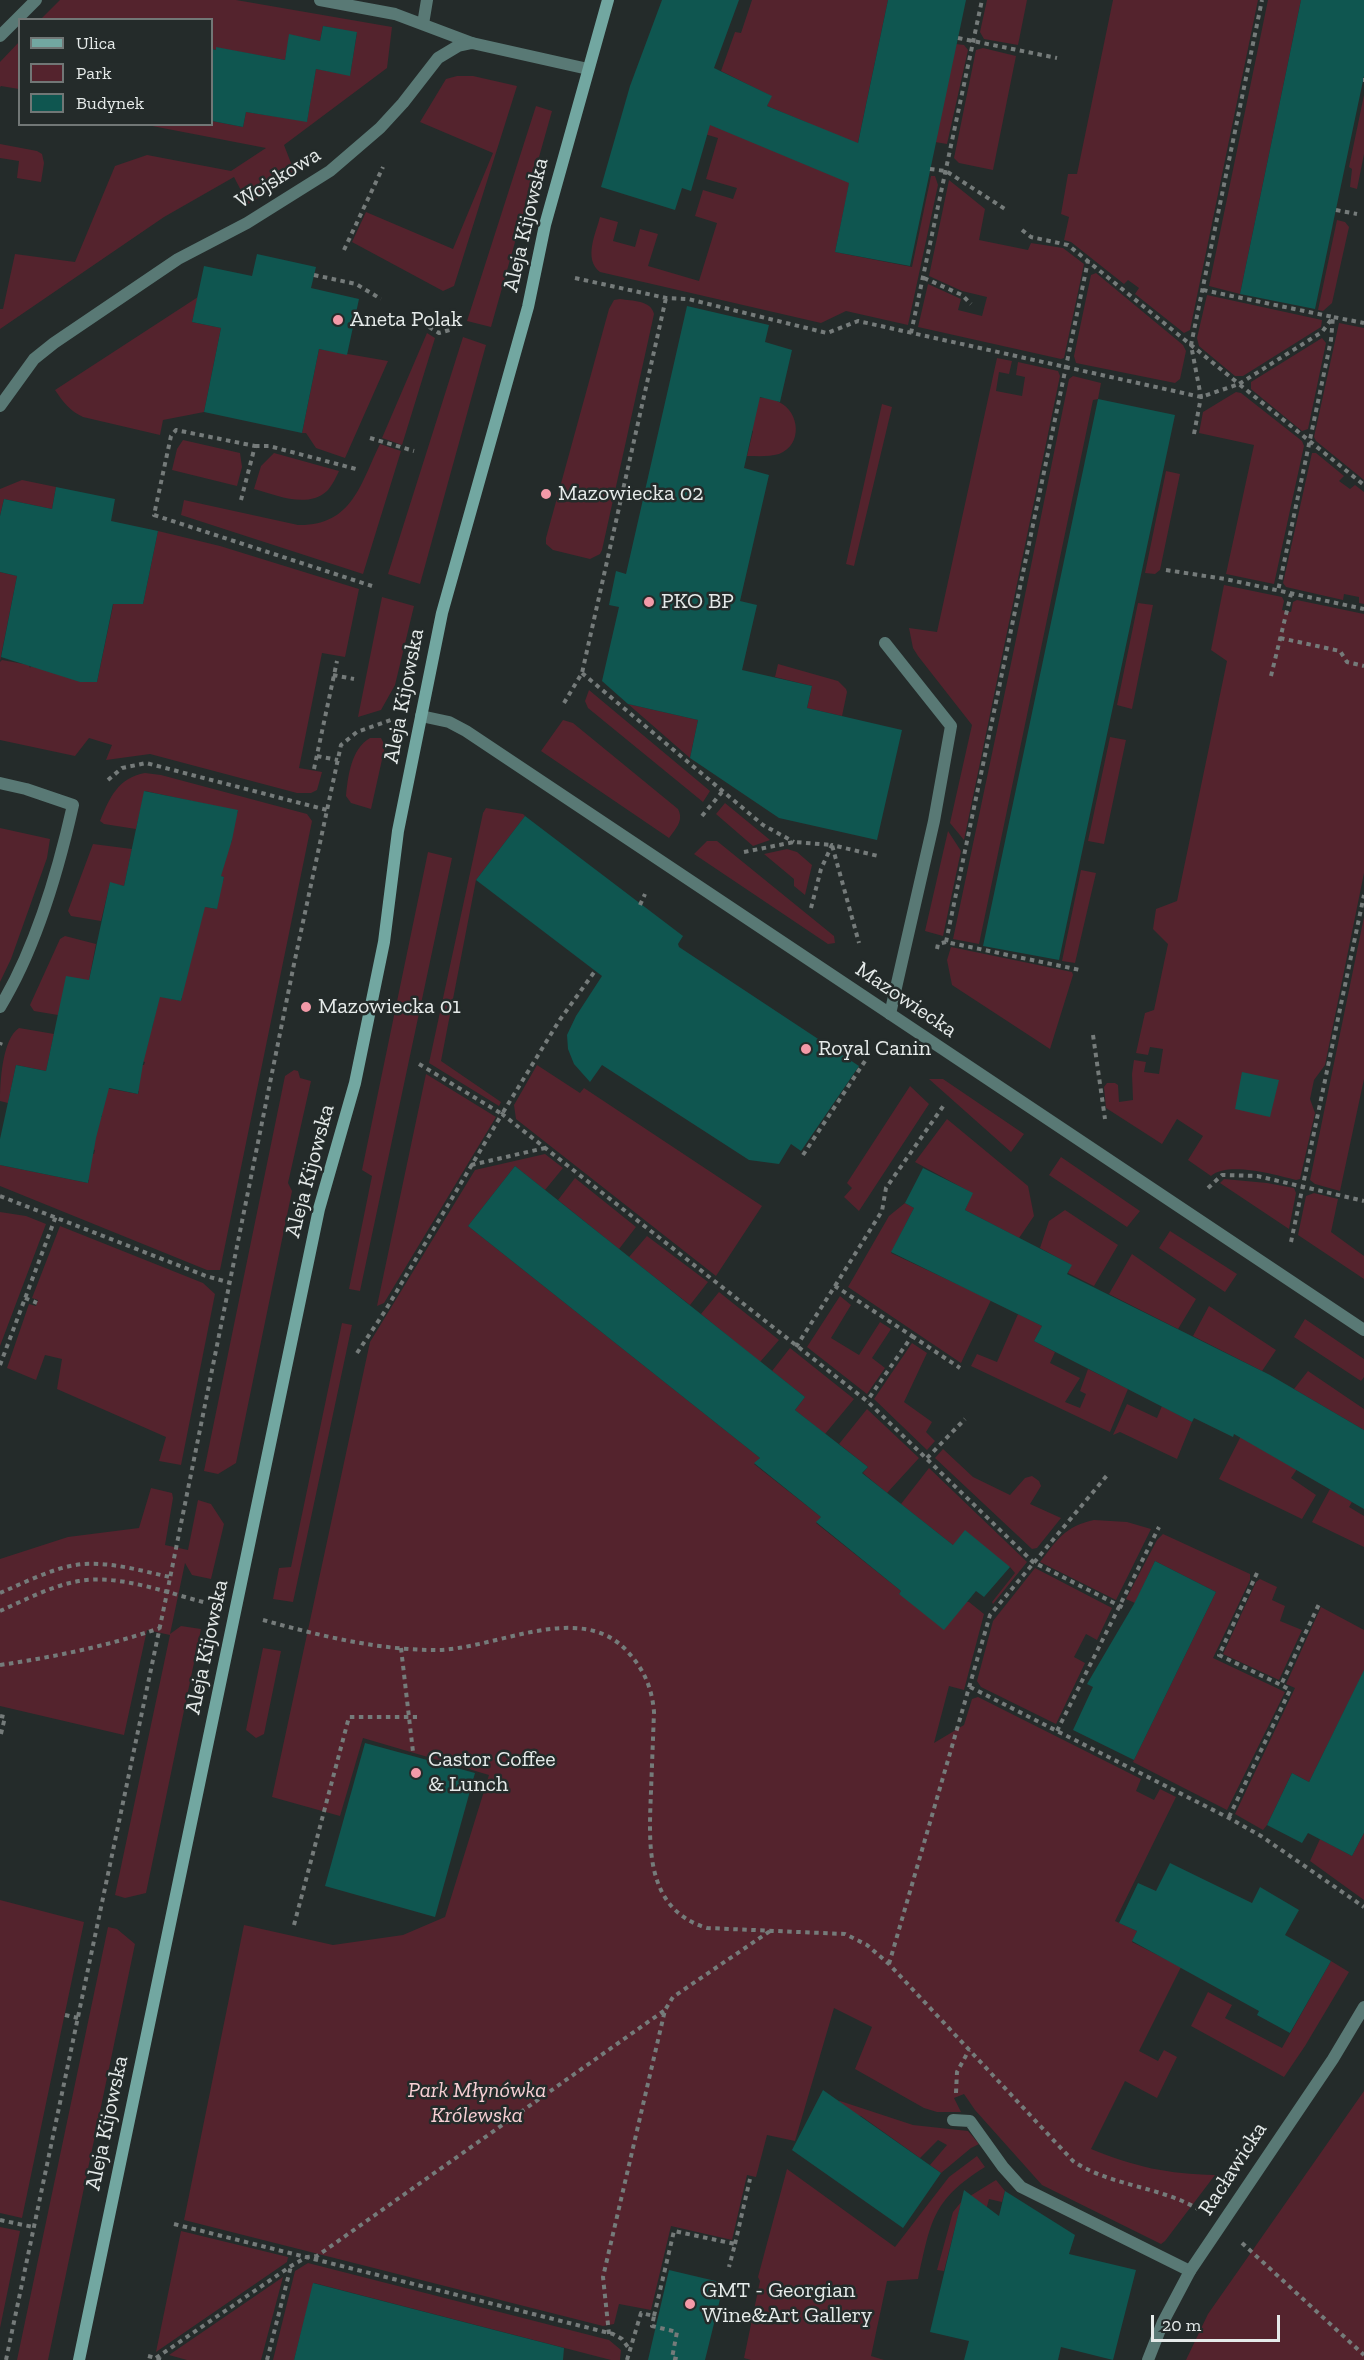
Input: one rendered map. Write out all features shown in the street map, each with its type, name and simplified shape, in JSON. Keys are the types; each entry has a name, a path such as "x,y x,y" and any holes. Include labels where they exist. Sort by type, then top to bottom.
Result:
{"street":[{"path":"0,36 36,0"},
{"path":"320,0 394,14 472,43 588,69"},
{"path":"423,24 427,0"},
{"name":"Aleja Kijowska","path":"79,2360 319,1209 355,1083 384,942 394,852 442,612 528,307 545,225 608,0"},
{"name":"Wojskowa","path":"0,406 28,366 54,343 178,259 247,223 330,171 380,128 438,58 458,46 472,43"},
{"path":"885,643 951,726 934,820 890,1014"},
{"name":"Mazowiecka","path":"421,716 449,722 466,731 1364,1330"},
{"path":"0,783 26,789 73,806 63,849 33,939 0,1007"},
{"name":"Racławicka","path":"1148,2360 1162,2322 1190,2271 1333,2059 1364,2007"},
{"path":"953,2120 970,2121 997,2159 1021,2187 1190,2271"}],"path":[{"path":"912,333 982,0"},
{"path":"1194,434 1202,397 1191,345 1262,0"},
{"path":"958,38 1057,58"},
{"path":"344,250 383,167"},
{"path":"930,169 946,171 1005,209"},
{"path":"1336,210 1357,214"},
{"path":"1022,230 1031,237 1068,245 1364,485"},
{"path":"946,942 1088,261"},
{"path":"314,275 356,284 381,299"},
{"path":"575,278 666,298 688,299 827,333 858,321 1202,397 1239,384 1322,332 1333,317"},
{"path":"924,278 962,295 971,304"},
{"path":"1203,290 1364,323"},
{"path":"564,703 582,673 666,298"},
{"path":"1278,591 1331,340 1333,317"},
{"path":"429,327 440,333 453,329"},
{"path":"356,469 268,446 255,446 176,430 171,436 154,515 372,586"},
{"path":"369,438 414,451"},
{"path":"241,500 255,446"},
{"path":"1166,570 1364,609"},
{"path":"1271,676 1291,594"},
{"path":"1280,638 1340,651 1347,662 1364,666"},
{"path":"314,769 337,661"},
{"path":"582,673 763,825 794,842"},
{"path":"333,675 354,680"},
{"path":"6,2360 160,1628 294,964 341,745 357,732 374,724 421,716"},
{"path":"317,756 338,760"},
{"path":"108,780 122,768 146,763 327,810"},
{"path":"702,816 722,792"},
{"path":"744,852 794,842 832,845 878,856"},
{"path":"810,908 821,870 832,845"},
{"path":"832,845 859,943"},
{"path":"640,906 645,894"},
{"path":"1291,1242 1364,896"},
{"path":"938,944 946,942 1080,970"},
{"path":"357,1353 385,1311 558,1021 595,971"},
{"path":"1093,1035 1105,1119"},
{"path":"803,1155 867,1058"},
{"path":"419,1064 502,1114 867,1401 1033,1562 1125,1610"},
{"path":"796,1347 882,1211 886,1188 944,1105"},
{"path":"471,1165 546,1148"},
{"path":"1208,1188 1219,1176 1234,1174 1257,1176 1364,1201"},
{"path":"0,1196 206,1276 231,1283"},
{"path":"0,1365 56,1216"},
{"path":"835,1286 960,1368"},
{"path":"25,1298 37,1303"},
{"path":"867,1401 912,1336"},
{"path":"927,1458 965,1419"},
{"path":"889,1964 990,1615 1109,1473"},
{"path":"1057,1731 1159,1527"},
{"path":"0,1593 58,1570 85,1564 123,1567 170,1577"},
{"path":"1229,1818 1290,1690 1219,1655 1257,1573"},
{"path":"0,1611 49,1590 87,1580 114,1581 206,1603"},
{"path":"1281,1685 1320,1602"},
{"path":"264,1620 297,1630 401,1648 451,1649 544,1630 569,1628 590,1630 608,1637 624,1648 639,1664 648,1681 652,1697 654,1712 650,1845 652,1863 660,1890 676,1912 695,1924 707,1928 845,1934 867,1945 889,1964 1073,2161 1101,2175 1175,2196 1205,2213"},
{"path":"0,1665 36,1660 121,1641 160,1628"},
{"path":"401,1648 413,1752"},
{"path":"1086,1671 1093,1674"},
{"path":"970,1687 1229,1818 1261,1836 1364,1907"},
{"path":"0,1716 5,1718 0,1738"},
{"path":"294,1925 349,1717 417,1717"},
{"path":"609,2334 603,2277 665,2010 673,1997 771,1930"},
{"path":"156,2358 291,2266 308,2257 317,2256 665,2010"},
{"path":"65,2015 78,2018"},
{"path":"969,2050 957,2072 956,2094 970,2121"},
{"path":"729,2267 750,2179"},
{"path":"0,2220 33,2227"},
{"path":"174,2223 609,2334 622,2339 630,2350"},
{"path":"681,2360 672,2358 677,2332 652,2326 674,2231 735,2244"},
{"path":"1237,2239 1364,2355"},
{"path":"267,2360 291,2266"},
{"path":"627,2360 640,2313 654,2316"},
{"path":"148,2356 163,2360"}],"green space":[{"path":"60,0 236,0 392,27 387,68 284,145 296,176 248,204 234,177 164,217 0,329 0,309 3,309 15,254 75,262 115,166 147,155 231,171 266,148 152,126 213,126 213,121 243,127 246,112 307,121 316,69 350,75 357,33 323,26 320,41 290,35 285,60 217,48 213,49 213,18 42,18"},
{"path":"752,0 888,0 835,252 912,267 931,176 935,176 938,185 908,325 846,311 821,323 600,272 595,267 591,253 600,217 618,222 613,241 635,247 640,229 658,234 648,266 699,281 717,223 695,216 703,190 733,199 737,188 706,179 718,138 698,132 702,119 808,123 767,106 771,96 721,71 735,32 741,33"},
{"path":"987,0 1027,0 1018,45 984,39 980,32"},
{"path":"1113,0 1258,0 1190,330 1184,333 1135,294 1139,288 1128,280 1124,284 1071,242 1064,240 1069,217 1061,214 1068,174 1077,174"},
{"path":"1268,0 1301,0 1240,294 1209,286"},
{"path":"18,43 18,89 0,87 0,62"},
{"path":"956,44 964,45 968,50 947,144 935,142"},
{"path":"983,48 1016,56 993,170 959,163 954,158 976,50"},
{"path":"473,76 517,86 454,286 443,291 352,242 366,212 453,249 493,153 420,122 446,79"},
{"path":"1364,95 1364,154 1357,189 1350,187 1352,169 1349,167"},
{"path":"536,106 552,111 491,327 467,321"},
{"path":"0,144 42,154 44,163 41,182 17,178 19,161 0,158"},
{"path":"949,180 985,209 979,240 1028,250 1031,243 1063,248 1084,264 1064,358 918,327 928,284 961,299 958,310 982,316 987,297 962,291 929,276"},
{"path":"1337,220 1345,222 1349,227 1332,303 1323,311 1318,310"},
{"path":"1096,273 1183,345 1186,351 1180,379 1175,383 1076,363 1074,356 1091,275"},
{"path":"1207,295 1322,320 1321,327 1243,376 1235,376 1199,346 1197,338"},
{"path":"198,297 192,322 221,328 204,412 163,420 160,435 83,417 67,406 55,390"},
{"path":"614,300 645,304 652,309 654,314 602,550 600,554 590,559 553,550 546,544 546,538 609,309"},
{"path":"1339,323 1364,328 1364,480 1314,437"},
{"path":"427,333 435,338 402,445 382,438"},
{"path":"463,337 486,345 420,584 388,574"},
{"path":"1322,338 1326,343 1308,429 1302,431 1251,389 1251,382"},
{"path":"319,349 388,361 345,458 316,448 306,433 302,433"},
{"path":"997,358 1012,361 1009,374 999,372 996,391 1022,396 1025,377 1016,375 1018,362 1058,371 1060,376 964,840 950,823 972,725 918,656 913,648 909,628 937,632"},
{"path":"1073,376 1101,383 1098,399 1093,400 979,944 953,939 1069,379"},
{"path":"1236,392 1241,393 1302,441 1304,446 1274,584 1226,574 1254,445 1199,433 1203,412"},
{"path":"752,397 776,400 791,413 796,428 795,436 787,450 767,456 747,456 753,431 745,428"},
{"path":"882,404 892,407 854,566 846,564"},
{"path":"183,440 240,453 242,467 237,486 172,470 177,449"},
{"path":"380,444 401,451 363,574 181,515 184,500 298,525 331,519 342,511 360,488"},
{"path":"274,453 339,471 327,491 310,499 291,499 254,489 261,466"},
{"path":"1312,453 1316,453 1344,476 1339,481 1350,489 1355,485 1364,492 1364,604 1359,603 1359,597 1344,594 1343,600 1286,587 1283,583"},
{"path":"1166,471 1180,474 1160,570 1155,574 1145,573"},
{"path":"22,480 56,487 52,509 4,499 0,516 0,489"},
{"path":"158,531 220,546 359,589 345,657 322,653 299,768 322,772 317,790 311,793 297,793 150,754 106,760 112,745 89,738 75,756 0,740 0,662 2,660 29,665 30,668 31,666 97,682 115,596 143,604"},
{"path":"0,572 17,576 0,661"},
{"path":"1224,585 1282,597 1284,601 1282,610 1291,612 1293,602 1297,600 1364,614 1364,873 1325,1065 1314,1080 1310,1099 1315,1113 1300,1179 1296,1180 1240,1169 1219,1172 1211,1176 1188,1160 1203,1136 1177,1119 1162,1144 1106,1108 1104,1087 1107,1083 1118,1085 1119,1102 1133,1100 1134,1060 1146,1062 1144,1072 1159,1074 1163,1049 1150,1047 1148,1055 1136,1053 1145,1013 1154,1010 1168,944 1153,929 1156,909 1177,901 1227,661 1211,650"},
{"path":"382,597 414,606 395,685 381,710 358,717"},
{"path":"1138,603 1153,605 1132,709 1117,705"},
{"path":"778,664 838,681 847,692 842,716 807,708 812,686 775,677"},
{"path":"589,690 710,791 703,802 588,708 585,701"},
{"path":"628,704 698,720 690,758"},
{"path":"563,720 573,723 678,809 680,821 669,838 541,751"},
{"path":"1110,737 1126,740 1104,844 1088,841"},
{"path":"370,738 381,738 385,746 371,809 351,803 346,796 349,772 355,756"},
{"path":"145,773 161,775 307,814 312,821 220,1270 207,1270 0,1186 0,1165 88,1183 89,1180 82,1178 88,1152 94,1154 95,1150 74,1146 81,1112 102,1117 102,1114 96,1112 101,1087 138,1094 139,1091 132,1090 138,1064 144,1065 145,1062 124,1057 131,1024 152,1028 159,996 181,1001 182,998 175,997 194,905 217,909 216,879 223,881 224,877 203,872 209,839 231,843 232,840 225,838 230,813 237,814 238,811 145,791 136,829 104,824 100,821 116,790 128,779"},
{"path":"725,803 770,840 753,846 716,814"},
{"path":"486,808 525,816 476,880 441,1061 501,1102 499,1106 429,1063 483,813"},
{"path":"0,828 50,839 47,858 11,959 0,982"},
{"path":"948,831 961,851 943,936 925,931"},
{"path":"707,841 717,841 834,936 835,943 828,944 694,854"},
{"path":"93,844 132,849 124,886 110,883 101,921 71,916 68,911"},
{"path":"787,849 797,852 812,865 805,895 794,886 794,879 764,854"},
{"path":"428,852 452,858 360,1291 349,1289 372,1176 362,1170"},
{"path":"1081,870 1096,873 1075,963 1062,961"},
{"path":"1364,917 1364,1079 1340,1191 1315,1184 1310,1180"},
{"path":"65,936 96,944 89,980 58,1015 34,1011 30,1005 60,939"},
{"path":"951,947 1072,972 1050,1049 952,985 947,960"},
{"path":"19,1028 54,1034 46,1071 16,1065 8,1103 0,1101 3,1062 9,1042"},
{"path":"537,1065 580,1093 584,1088 762,1206 716,1276 516,1119 514,1105"},
{"path":"294,1070 298,1071 300,1078 311,1081 288,1183 292,1191 236,1463 218,1474 204,1471 285,1076"},
{"path":"426,1074 496,1117 384,1303 377,1306"},
{"path":"929,1079 943,1079 1024,1134 1011,1152"},
{"path":"910,1086 929,1104 859,1211 844,1197 852,1188 847,1183"},
{"path":"947,1119 1028,1186 1034,1216 1019,1238 965,1210 972,1193 915,1162"},
{"name":"Park Młynówka Królewska","path":"545,1154 563,1168 545,1190 515,1166 468,1226 760,1458 754,1464 821,1517 816,1523 901,1591 899,1594 969,1602 984,1614 964,1690 949,1686 934,1743 964,1725 972,1699 978,1697 1141,1779 1136,1791 1154,1800 1160,1789 1176,1797 1115,1921 1137,1931 1132,1942 1181,1967 1139,2051 1158,2061 1164,2050 1177,2057 1157,2098 1125,2081 1091,2149 1122,2161 1152,2168 1215,2175 1161,2244 1042,2185 975,2110 964,2094 954,2098 961,2112 937,2112 924,2108 855,2069 872,2027 834,2008 795,2141 767,2135 756,2177 747,2175 732,2240 671,2226 651,2310 619,2304 614,2324 603,2326 184,2220 244,1925 333,1945 403,1935 445,1917 489,1775 363,1738 340,1816 272,1797 370,1342 475,1170"},
{"path":"1061,1157 1140,1211 1127,1227 1049,1175"},
{"path":"575,1178 636,1227 619,1249 558,1200"},
{"path":"1224,1179 1294,1188 1296,1193 1289,1229 1220,1183"},
{"path":"1314,1193 1338,1199 1331,1232 1364,1256 1364,1279 1298,1235 1306,1196"},
{"path":"905,1203 914,1208 891,1253 991,1300 961,1363 848,1287 889,1216"},
{"path":"1065,1210 1118,1245 1094,1286 1068,1273 1071,1265 1040,1248 1049,1221"},
{"path":"0,1212 26,1216 46,1224 0,1346"},
{"path":"60,1226 203,1283 215,1294 181,1465 159,1461 166,1437 57,1389 62,1359 45,1355 36,1380 7,1368 29,1304 36,1306 38,1300 32,1298"},
{"path":"1170,1231 1237,1274 1225,1292 1159,1248"},
{"path":"647,1236 708,1282 690,1305 629,1257"},
{"path":"1132,1254 1196,1299 1178,1329 1109,1294"},
{"path":"719,1292 779,1340 760,1362 701,1314"},
{"path":"840,1296 851,1305 831,1338 859,1355 880,1322 891,1329 872,1358 885,1368 867,1394 807,1347"},
{"path":"1209,1306 1276,1350 1262,1371 1193,1336"},
{"path":"1018,1314 1042,1326 1034,1341 1055,1352 1050,1363 1080,1378 1065,1402 1080,1408 1086,1394 1080,1391 1088,1369 1128,1389 1110,1432 971,1366 977,1354 997,1362"},
{"path":"1305,1319 1364,1359 1364,1377 1361,1381 1294,1337"},
{"path":"342,1323 352,1325 293,1602 273,1599 279,1568 291,1567"},
{"path":"912,1343 927,1353 904,1402 932,1422 926,1432 935,1441 927,1450 874,1399"},
{"path":"790,1348 854,1399 825,1434 795,1410 805,1397 772,1371"},
{"path":"1308,1371 1364,1409 1364,1430 1294,1389"},
{"path":"1127,1404 1157,1418 1162,1406 1192,1422 1177,1459 1120,1432 1113,1435"},
{"path":"867,1409 919,1458 887,1493 863,1473 868,1467 839,1444"},
{"path":"1242,1434 1297,1469 1291,1478 1316,1495 1302,1519 1219,1479"},
{"path":"943,1449 973,1477 1010,1495 1025,1478 1032,1476 1039,1481 1041,1486 1030,1504 1061,1518 1037,1548 1032,1549 935,1458"},
{"path":"929,1468 1027,1562 993,1604 992,1602 1015,1573 1010,1567 953,1545 901,1504"},
{"path":"151,1488 172,1493 165,1545 188,1550 198,1500 211,1504 224,1524 211,1579 192,1575 185,1563 170,1634 181,1626 201,1629 146,1893 125,1898 115,1895 170,1635 147,1630 124,1735 0,1706 0,1559 68,1537 139,1528"},
{"path":"1330,1489 1352,1502 1349,1507 1364,1516 1364,1547 1312,1522"},
{"path":"1094,1520 1127,1522 1151,1529 1116,1600 1040,1562 1062,1535 1076,1526"},
{"path":"1163,1534 1250,1574 1250,1580 1213,1658 1285,1692 1227,1810 1133,1762 1216,1592 1155,1561 1135,1603 1126,1599 1157,1540"},
{"path":"1035,1568 1112,1608 1097,1640 1086,1634 1074,1657 1085,1663 1056,1724 981,1687 977,1681 993,1621"},
{"path":"1260,1579 1277,1587 1272,1600 1285,1606 1280,1621 1302,1630 1279,1680 1223,1654 1256,1582"},
{"path":"1321,1607 1364,1630 1364,1675 1309,1782 1292,1773 1263,1830 1235,1814 1295,1688 1286,1684"},
{"path":"263,1648 281,1651 264,1734 256,1738 246,1730"},
{"path":"1364,1833 1364,1900 1310,1861 1320,1839 1352,1856"},
{"path":"0,1900 84,1922 22,2218 0,2213"},
{"path":"108,1927 117,1929 135,1944 48,2360 17,2360"},
{"path":"1331,1961 1349,1972 1284,2077 1191,2026 1208,1992 1232,2005 1225,2018 1282,2048"},
{"path":"1364,2091 1364,2360 1186,2360 1208,2314"},
{"path":"840,2101 913,2125 968,2131 979,2144 941,2173 930,2165 947,2145 938,2140 920,2158 861,2116 819,2108"},
{"path":"977,2156 985,2167 954,2190 936,2214 918,2279 887,2281 871,2356 884,2360 751,2360 744,2358 760,2281 758,2277 787,2169 895,2247 949,2177"},
{"path":"996,2180 1005,2191 1002,2202 989,2199 985,2214 960,2208 944,2271 937,2270 953,2212 962,2201"},
{"path":"0,2227 20,2231 0,2328"},
{"path":"181,2231 288,2257 287,2262 156,2352"},
{"path":"308,2263 609,2340 621,2350 620,2360 611,2360 314,2283 294,2360 273,2360 295,2271"},
{"path":"283,2277 261,2360 187,2360 169,2355"}],"building":[{"path":"662,0 739,0 714,68 772,96 767,106 858,143 888,0 966,0 910,266 835,252 849,183 710,125 691,191 682,188 675,210 601,187 630,86"},
{"path":"1301,0 1364,0 1364,76 1315,309 1240,294"},
{"path":"323,26 357,32 350,76 316,69 307,122 246,112 243,127 213,121 213,49 216,50 216,47 285,60 289,34 320,41"},
{"path":"257,254 316,267 311,288 359,299 347,355 319,349 302,433 204,412 221,328 192,322 204,266 252,276"},
{"path":"687,306 769,325 765,342 792,350 780,402 760,397 744,468 769,475 740,601 757,605 742,670 812,686 807,708 902,730 877,840 779,818 690,758 698,720 628,704 602,681 619,607 609,605 616,571 626,574"},
{"path":"1098,399 1175,415 1059,960 983,946"},
{"path":"56,487 115,499 111,521 158,531 143,604 113,604 97,682 80,682 1,657 17,576 0,572 0,516 4,499 52,509"},
{"path":"144,791 238,810 221,876 224,877 217,909 205,907 181,1001 160,997 138,1094 109,1088 96,1138 88,1183 0,1165 0,1139 16,1065 46,1071 66,976 89,980 110,882 124,886"},
{"path":"525,816 683,936 678,944 679,947 859,1066 801,1151 791,1144 779,1164 749,1160 602,1065 590,1082 574,1064 568,1049 567,1035 576,1016 602,976 476,880"},
{"path":"1242,1072 1279,1080 1270,1117 1235,1109"},
{"path":"515,1166 805,1397 795,1410 868,1467 862,1473 953,1545 965,1530 1010,1567 984,1597 976,1591 944,1630 899,1594 901,1591 816,1522 821,1517 754,1463 760,1458 468,1226"},
{"path":"923,1168 973,1193 965,1210 1072,1265 1067,1274 1270,1375 1364,1430 1364,1509 1234,1434 1233,1437 1194,1418 1192,1422 1034,1341 1042,1326 891,1252 914,1208 905,1203"},
{"path":"1155,1561 1216,1592 1134,1760 1073,1730 1093,1687 1087,1684 1134,1604"},
{"path":"1364,1670 1364,1833 1352,1856 1308,1833 1302,1843 1267,1825 1292,1773 1309,1782"},
{"path":"365,1743 475,1773 435,1917 325,1886"},
{"path":"1170,1863 1252,1903 1260,1887 1299,1910 1285,1935 1331,1961 1290,2033 1257,2015 1259,2011 1132,1941 1137,1931 1119,1923 1138,1883 1156,1891"},
{"path":"823,2090 941,2173 903,2228 792,2150"},
{"path":"964,2190 999,2216 1005,2191 1075,2235 1069,2254 1136,2270 1113,2360 1061,2347 1058,2360 964,2360 969,2341 930,2332"},
{"name":"GMT - Georgian Wine&Art Gallery","path":"669,2270 724,2283 705,2360 648,2360"},
{"path":"313,2283 564,2348 563,2360 294,2360"}],"place":[{"name":"Aneta Polak","path":"338,320"},
{"name":"Mazowiecka 02","path":"546,494"},
{"name":"PKO BP","path":"649,602"},
{"name":"Mazowiecka 01","path":"306,1007"},
{"name":"Royal Canin","path":"806,1049"},
{"name":"Castor Coffee & Lunch","path":"416,1773"},
{"name":"GMT - Georgian Wine&Art Gallery","path":"690,2304"}]}
